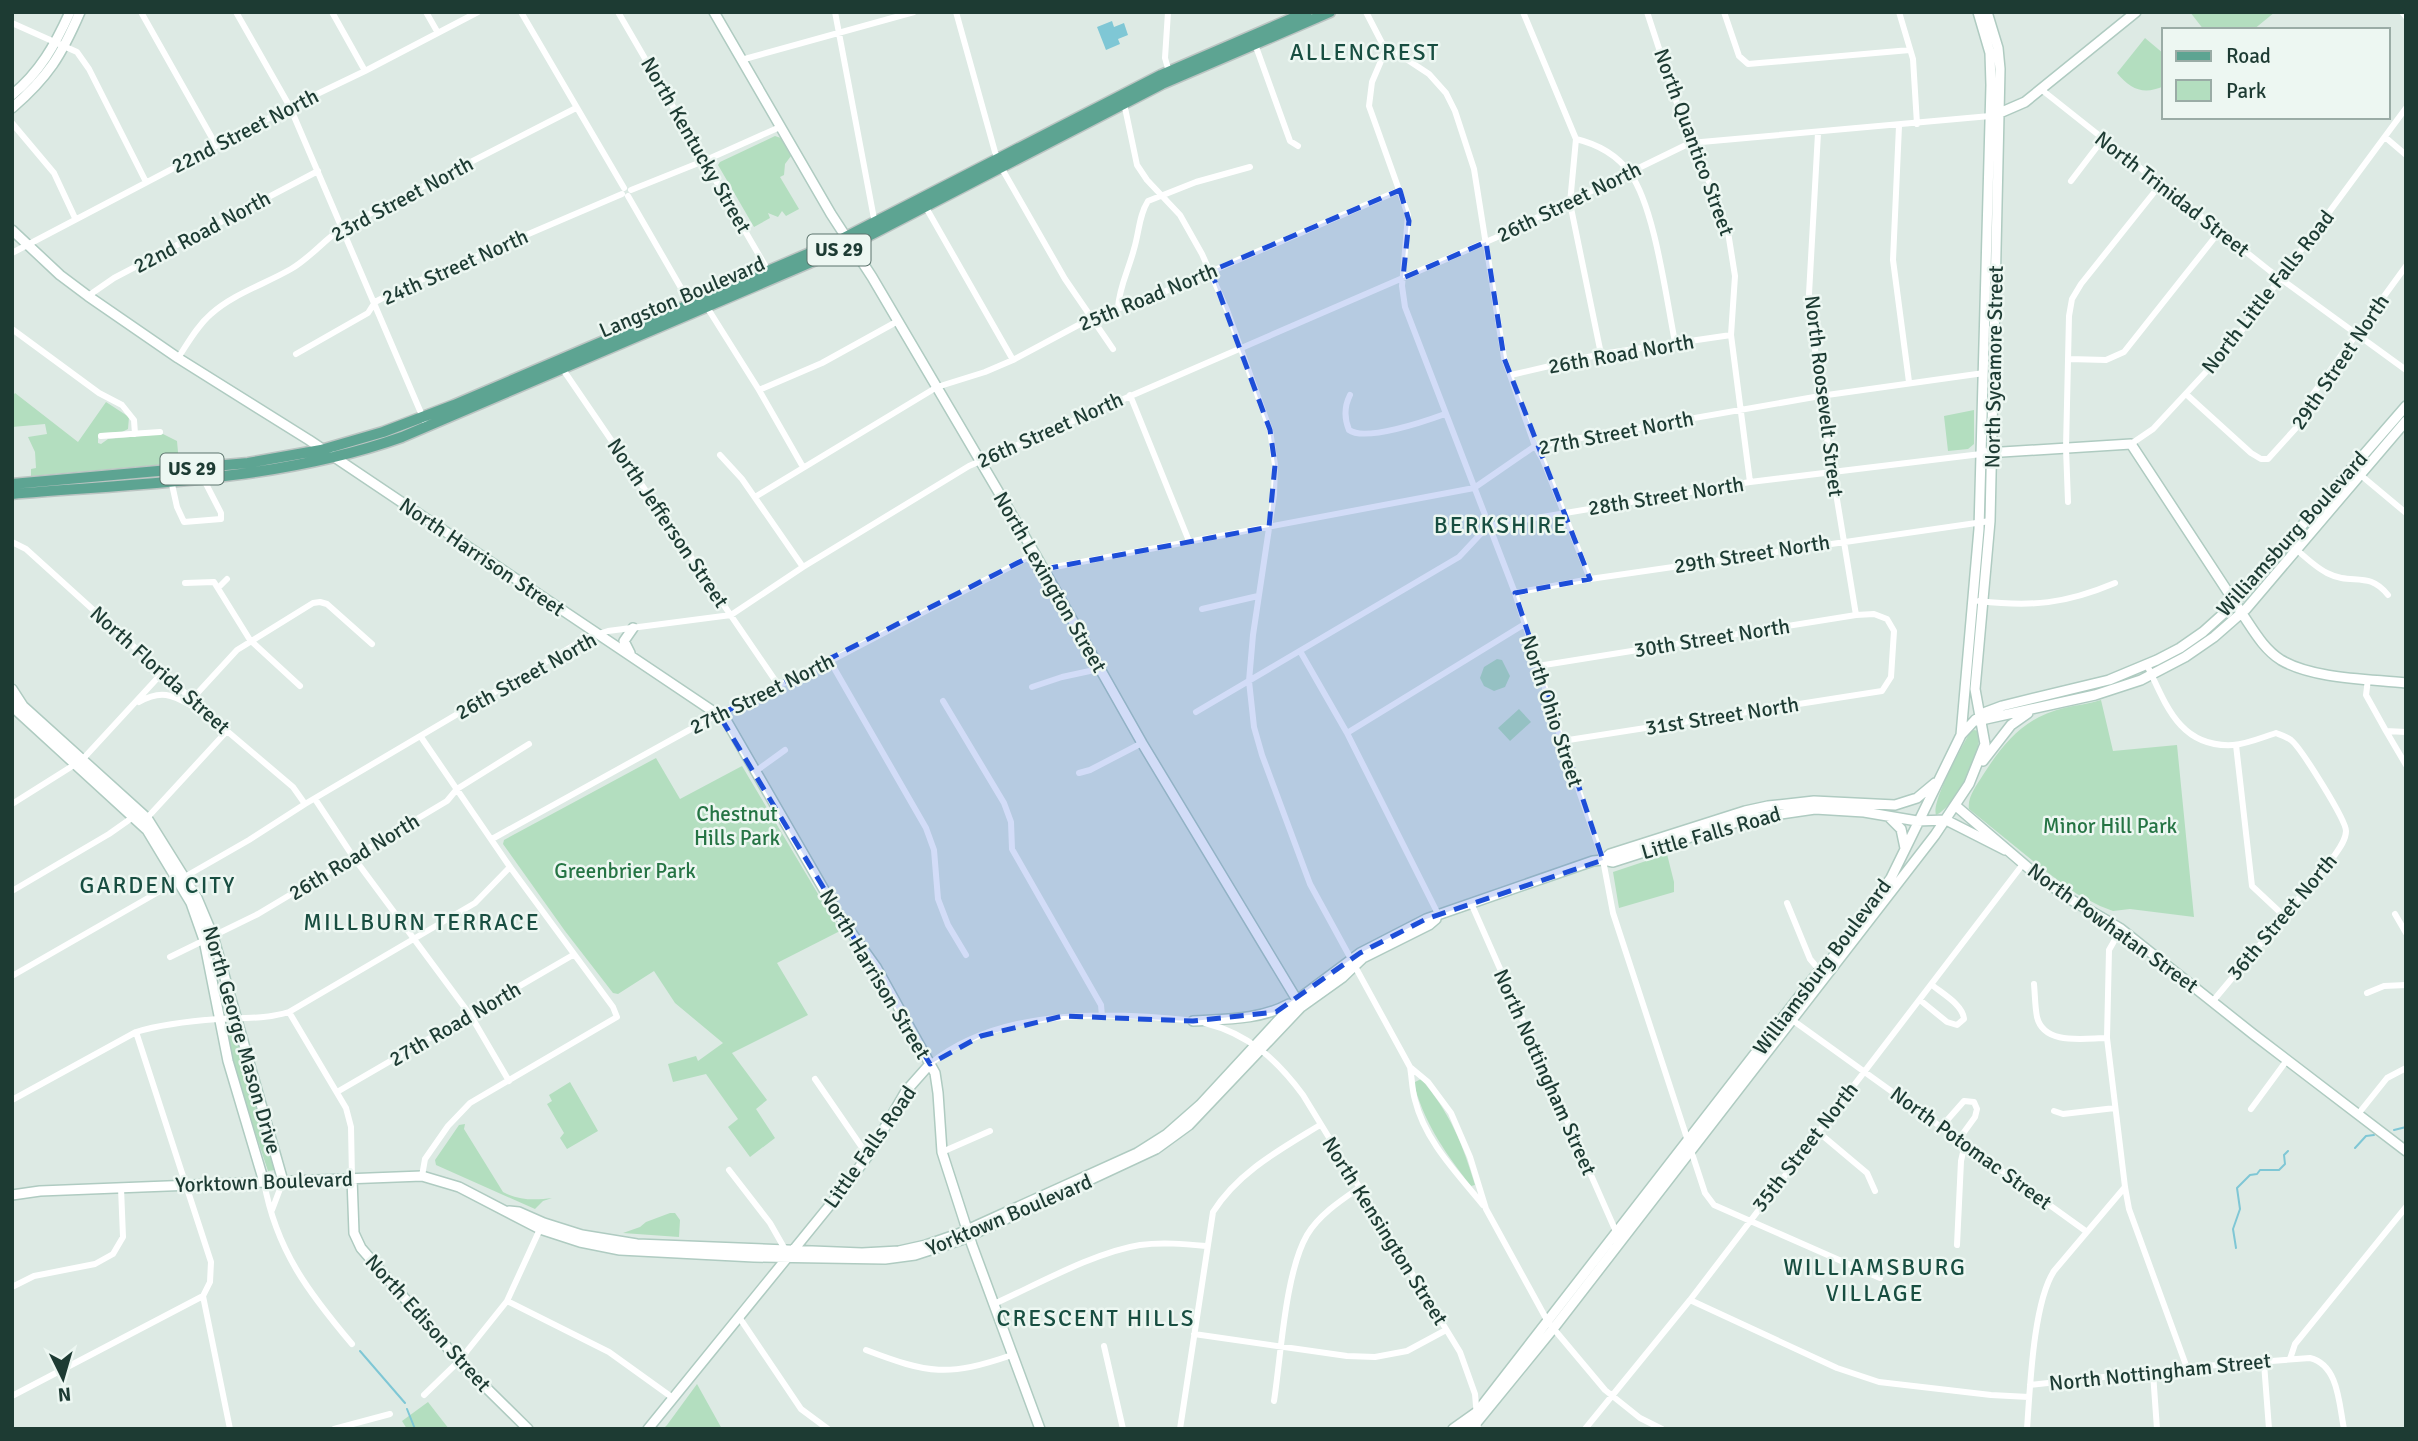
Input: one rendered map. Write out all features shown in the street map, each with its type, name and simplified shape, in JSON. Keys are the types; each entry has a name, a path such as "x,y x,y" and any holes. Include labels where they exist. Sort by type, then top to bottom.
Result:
{"main road":[{"name":"Langston Boulevard","path":"12,495 170,476 275,470 376,446 425,422 876,228 1123,99 1307,12"},
{"name":"Langston Boulevard","path":"1171,75 1255,44 1330,12"},
{"name":"Langston Boulevard","path":"202,473 321,450 425,422"},
{"name":"Langston Boulevard","path":"12,484 170,476"}],"street":[{"path":"12,95 37,72 60,45 70,12"},
{"path":"12,108 44,79 80,12"},
{"path":"141,12 216,145"},
{"path":"236,12 290,107 425,422"},
{"path":"332,12 365,71"},
{"path":"426,12 438,33"},
{"name":"22nd Street North","path":"12,253 216,145 478,12"},
{"path":"521,12 693,309"},
{"name":"North Kentucky Street","path":"618,12 771,275"},
{"name":"North Lexington Street","path":"714,12 1044,569 1142,743 1299,1004"},
{"path":"835,12 876,228"},
{"path":"741,60 914,12"},
{"path":"956,12 999,163 1046,249 1113,349"},
{"path":"1167,12 1165,58 1171,75"},
{"path":"1366,12 1380,40 1429,74 1453,105 1473,163 1500,341 1535,446 1590,579"},
{"path":"1523,12 1576,139 1570,202 1601,354"},
{"name":"North Quantico Street","path":"1647,12 1690,143 1716,196 1728,232 1735,276 1731,335 1751,482"},
{"path":"1724,12 1739,56 1746,63 1910,50"},
{"path":"1899,12 1910,50 1917,124"},
{"name":"North Sycamore Street","path":"1978,12 1990,53 1994,115"},
{"name":"North Sycamore Street","path":"1979,719 1975,689 1983,373 1998,48 1987,12"},
{"name":"26th Street North","path":"12,976 249,840 305,804 588,637 731,615 803,567 969,466 1486,242 1690,143 1994,115 2018,106 2042,90 2136,12"},
{"path":"2402,12 2406,17"},
{"path":"12,23 77,52 89,69 146,182"},
{"path":"1255,44 1290,141 1298,146"},
{"name":"North Ohio Street","path":"1387,47 1371,84 1369,107 1409,221 1402,288 1405,310 1515,593 1523,625 1603,860 1613,912 1705,1193 1714,1205 1880,1278"},
{"name":"North Trinidad Street","path":"2042,90 2281,279 2406,370"},
{"path":"1123,99 1137,165 1187,226 1211,271 1266,418 1273,447 1274,495 1258,596 1249,681 1254,727 1265,764 1310,884 1410,1067 1415,1100 1425,1126 1438,1149 1486,1209 1550,1326 1613,1397 1640,1418 1662,1429"},
{"name":"23rd Street North","path":"178,358 204,321 219,307 293,268 342,228 576,108"},
{"name":"North Little Falls Road","path":"2131,444 2153,429 2231,345 2406,108"},
{"path":"12,123 54,173 75,218"},
{"path":"1899,125 1893,260 1909,382"},
{"name":"24th Street North","path":"296,354 368,313 375,302 780,127"},
{"name":"North Roosevelt Street","path":"1818,132 1809,294 1820,397 1856,615"},
{"path":"2385,137 2406,155"},
{"path":"1576,139 1595,144 1630,173 1650,220 1675,342"},
{"path":"2071,181 2103,139"},
{"name":"North Sycamore Street","path":"1961,735 1966,682 1990,521 1994,373 1993,158"},
{"path":"1118,308 1118,297 1148,201 1214,176 1250,167"},
{"name":"22nd Road North","path":"88,296 114,278 318,171"},
{"path":"2068,502 2066,448 2069,316 2072,299 2160,185"},
{"name":"25th Road North","path":"755,497 937,387 985,373 1091,318 1143,301 1400,190"},
{"path":"923,203 1013,360"},
{"name":"North Harrison Street","path":"12,230 60,275 178,358 334,458 726,720 838,914 876,967 936,1076 942,1152 993,1304 1040,1429"},
{"path":"2069,359 2106,360 2124,352 2220,232"},
{"name":"29th Street North","path":"2186,394 2256,457 2265,460 2272,457 2296,428 2306,405 2406,266"},
{"path":"705,303 803,467"},
{"path":"759,390 822,363 898,321"},
{"path":"12,329 99,393 122,405 134,420 135,434"},
{"name":"26th Road North","path":"1511,375 1601,354 1731,335"},
{"name":"North Jefferson Street","path":"560,365 779,686"},
{"name":"27th Street North","path":"1044,569 1474,488 1535,446 1909,382 1994,373"},
{"path":"1130,395 1189,541"},
{"path":"1350,395 1346,407 1346,421 1352,432 1359,435 1412,426 1445,414"},
{"name":"Williamsburg Boulevard","path":"1822,974 1891,878 1961,735 1979,719 2002,706 2109,680 2180,648 2224,614 2406,406"},
{"name":"Williamsburg Boulevard","path":"1979,719 2110,691 2152,675 2214,637 2241,613 2406,421"},
{"path":"102,436 160,432"},
{"path":"1981,454 2131,444 2234,603 2261,642 2280,660 2304,669 2406,683"},
{"name":"28th Street North","path":"1488,526 1751,482 1981,454"},
{"path":"720,455 755,497 803,567"},
{"path":"2351,467 2406,513"},
{"path":"170,476 177,508 184,523 221,519 221,513 202,473"},
{"name":"29th Street North","path":"1515,593 1844,540 1990,521"},
{"path":"1196,712 1459,557 1488,526"},
{"name":"North Florida Street","path":"12,542 26,548 227,731 293,787 305,804"},
{"path":"2288,542 2326,572 2340,578 2379,584 2388,595"},
{"name":"27th Street North","path":"492,839 719,715 830,661 1035,554"},
{"path":"219,587 227,579"},
{"path":"185,583 214,582 250,640 300,685"},
{"path":"1978,601 2026,606 2046,604 2093,592 2115,583"},
{"path":"1202,609 1258,596"},
{"path":"192,699 237,649 320,602 327,604 372,644"},
{"name":"30th Street North","path":"1538,666 1874,614 1887,619 1894,631 1891,677 1882,691"},
{"path":"1347,733 1523,625"},
{"path":"632,657 624,641 633,628"},
{"path":"1300,651 1347,733 1439,916"},
{"path":"830,661 926,828 934,850 939,899 948,925 965,955"},
{"path":"2147,665 2171,714 2185,730 2209,742 2236,745 2252,886 2283,915"},
{"path":"1032,687 1099,669"},
{"path":"12,804 79,762 163,672"},
{"path":"2368,679 2366,695 2406,765"},
{"name":"North Sycamore Street","path":"1966,682 1969,709 1979,719"},
{"path":"1975,689 1986,704 2002,706"},
{"name":"North George Mason Drive","path":"12,690 16,709 141,816 197,898 208,938 237,1019 283,1181 272,1210"},
{"name":"31st Street North","path":"1562,741 1882,691"},
{"path":"134,705 148,697 166,694 206,712"},
{"path":"943,701 1004,803 1012,822 1012,849 1101,1005 1102,1016"},
{"path":"1974,774 2011,725 2035,708"},
{"name":"Williamsburg Boulevard","path":"1466,1429 1478,1421 1619,1237 1692,1150 1822,974 1941,820 1956,806 1974,774 1984,744 1979,719"},
{"path":"12,891 141,816 227,731"},
{"path":"2386,731 2406,732"},
{"name":"36th Street North","path":"2213,1001 2334,856 2346,831 2338,811 2300,750 2290,739 2276,733 2236,745"},
{"path":"421,737 510,867 613,1007 617,1017 470,1103 448,1126 425,1159 422,1176"},
{"path":"1079,772 1090,770 1142,743"},
{"name":"26th Road North","path":"170,957 258,915 447,801 457,789 529,744"},
{"path":"755,771 785,750"},
{"path":"1905,849 1898,824 1883,810 1917,798 1938,782"},
{"path":"1931,794 1931,813 1941,820"},
{"path":"315,799 354,858 471,1016 509,1081"},
{"name":"North Powhatan Street","path":"1956,806 2023,864 2070,899 2121,929 2406,1151"},
{"name":"Little Falls Road","path":"648,1429 870,1153 906,1091 930,1064 955,1047 1027,1022 1064,1016 1193,1021 1228,1030 1258,1046 1299,1004 1343,977 1352,963 1429,925 1439,916 1471,903 1603,860 1613,862 1746,819 1770,814 1815,809 1883,810 1917,821 1941,820"},
{"name":"North Powhatan Street","path":"1941,820 2005,850"},
{"name":"35th Street North","path":"1585,1429 1690,1300 2023,864"},
{"path":"12,1100 136,1032 152,1027 274,1016 289,1012 475,904 510,867"},
{"path":"1787,902 1810,959 1822,974"},
{"name":"North Nottingham Street","path":"1471,903 1619,1237"},
{"path":"2395,914 2406,933"},
{"path":"2121,929 2109,950 2107,1038 2125,1187 2129,1209 2187,1368"},
{"name":"North George Mason Drive","path":"208,938 228,1061 278,1236 298,1275 352,1344"},
{"name":"27th Road North","path":"337,1092 573,955"},
{"path":"2034,984 2037,1019 2043,1030 2054,1036 2075,1039 2107,1038"},
{"path":"1920,1000 1947,1022 1957,1025 1964,1019 1964,1013 1959,1007 1932,985"},
{"path":"2367,993 2384,986 2406,985"},
{"path":"1193,1021 1276,1012 1299,1004"},
{"name":"North Edison Street","path":"289,1012 337,1092 351,1127 354,1233 361,1248 459,1361 527,1429"},
{"name":"Williamsburg Boulevard","path":"1619,1237 1689,1139 1789,1018"},
{"name":"North Potomac Street","path":"1789,1018 2087,1232"},
{"path":"12,1396 203,1296 210,1282 211,1262 136,1032"},
{"name":"North Kensington Street","path":"1258,1046 1285,1070 1303,1095 1460,1352 1471,1381 1478,1421"},
{"name":"Yorktown Boulevard","path":"12,1195 40,1191 422,1176 450,1184 540,1229 580,1242 620,1250 862,1253 899,1251 968,1232 1156,1149 1189,1125 1258,1046"},
{"path":"2251,1109 2287,1060"},
{"path":"1410,1067 1428,1082 1451,1114 1470,1157 1486,1209"},
{"path":"2359,1113 2387,1079 2406,1068"},
{"path":"815,1079 861,1146 870,1153"},
{"path":"1942,1126 1964,1101 1974,1102 1978,1109 1962,1141 1957,1245"},
{"path":"2054,1111 2063,1114 2115,1108"},
{"path":"1180,1429 1213,1212 1224,1195 1244,1175 1320,1125"},
{"path":"942,1152 990,1131"},
{"path":"1817,1131 1867,1173 1875,1191"},
{"path":"729,1170 790,1252"},
{"path":"2027,1429 2030,1385 2047,1284 2054,1271 2125,1187"},
{"path":"12,1287 34,1276 95,1264 113,1254 123,1237 121,1188"},
{"path":"1274,1401 1298,1255 1308,1234 1328,1210 1359,1188"},
{"path":"2290,1359 2295,1345 2406,1207"},
{"name":"Yorktown Boulevard","path":"509,1212 519,1212 566,1230 621,1242 790,1252"},
{"path":"424,1395 459,1361 507,1301 540,1229"},
{"path":"993,1304 1111,1252 1141,1245 1171,1243 1206,1246"},
{"path":"203,1296 230,1429"},
{"name":"North Nottingham Street","path":"1690,1300 1837,1368 1879,1382 2029,1397"},
{"path":"507,1301 609,1352 673,1398"},
{"path":"739,1317 801,1409 828,1429"},
{"path":"1194,1334 1347,1356 1375,1357 1407,1351 1446,1330"},
{"path":"1104,1346 1124,1429"},
{"path":"866,1350 912,1368 948,1371 978,1367 1012,1355"},
{"name":"North Nottingham Street","path":"2030,1385 2310,1358 2326,1366 2333,1380 2344,1429"},
{"path":"2264,1363 2269,1429"},
{"path":"2153,1373 2157,1429"},
{"path":"334,1429 390,1414"},
{"name":"Williamsburg Boulevard","path":"1453,1429 1478,1421"}],"highlighted area":[{"path":"1400,190 1409,221 1403,278 1486,242 1504,358 1590,579 1515,593 1603,860 1426,919 1360,953 1276,1012 1193,1021 1063,1016 981,1036 930,1064 719,715 1035,554 1044,569 1269,527 1275,465 1270,430 1211,271"}],"green space":[{"path":"2190,12 2275,12 2255,28 2202,28"},
{"path":"2145,38 2162,52 2162,87 2138,89 2117,73"},
{"path":"775,136 781,138 791,156 785,164 784,175 780,177 799,209 786,216 782,211 778,217 768,213 770,218 754,227 718,165"},
{"path":"15,393 78,442 106,402 129,417 128,429 122,432 100,433 98,443 108,439 163,434 177,441 179,463 31,476 31,469 36,468 35,452 28,437 47,434 45,424 12,427 12,397"},
{"path":"1974,410 1974,444 1968,449 1948,451 1944,416"},
{"path":"1497,659 1502,660 1510,676 1505,687 1494,691 1484,686 1480,678 1484,667"},
{"name":"Minor Hill Park","path":"2101,700 2113,751 2177,745 2194,917 2130,909 2113,911 2100,906 2077,894 2044,870 1969,809 1969,800 1975,787 1999,752 2017,732 2050,712"},
{"path":"1519,709 1531,722 1510,741 1498,728"},
{"path":"1979,731 1979,740 1972,765 1959,790 1936,815 1942,787 1970,732"},
{"name":"Greenbrier Park","path":"656,758 680,799 742,766 840,931 777,963 808,1015 732,1053 767,1100 756,1109 775,1138 750,1157 728,1127 738,1119 706,1074 673,1082 668,1064 696,1056 698,1061 723,1043 675,1003 654,971 618,994 613,993 503,844 504,840"},
{"path":"1667,854 1674,892 1619,908 1613,872"},
{"path":"236,1030 275,1170 268,1171 233,1066 226,1032"},
{"path":"1421,1079 1454,1129 1475,1185 1471,1186 1431,1128 1415,1088 1415,1082"},
{"path":"570,1082 598,1131 567,1149 560,1138 564,1133 547,1104 552,1101 549,1095"},
{"path":"465,1124 464,1129 503,1192 522,1198 552,1198 543,1201 535,1209 436,1165 435,1160 459,1125"},
{"path":"675,1213 680,1220 679,1237 623,1233 640,1227"},
{"path":"697,1384 722,1429 663,1429 667,1425"},
{"path":"428,1402 449,1429 407,1429 402,1421"}],"water":[{"path":"1112,21 1114,27 1124,23 1128,35 1118,39 1120,44 1106,50 1097,27"}],"waterway":[{"path":"2394,1130 2406,1127"},
{"path":"2355,1148 2366,1136 2374,1135"},
{"path":"2236,1248 2233,1229 2240,1209 2237,1188 2250,1175 2257,1174 2260,1170 2279,1170 2285,1164 2284,1155 2288,1151"},
{"path":"360,1351 405,1403"},
{"path":"407,1409 415,1429"}],"district":[{"name":"ALLENCREST","path":"1365,52"},
{"name":"BERKSHIRE","path":"1501,525"},
{"name":"GARDEN CITY","path":"158,885"},
{"name":"MILLBURN TERRACE","path":"422,922"},
{"name":"WILLIAMSBURG VILLAGE","path":"1875,1280"},
{"name":"CRESCENT HILLS","path":"1096,1318"}],"park label":[{"name":"Chestnut Hills Park","path":"737,826"}]}
